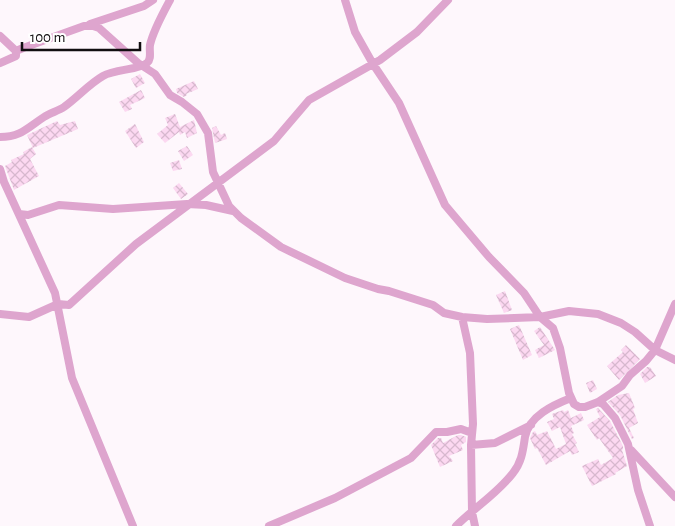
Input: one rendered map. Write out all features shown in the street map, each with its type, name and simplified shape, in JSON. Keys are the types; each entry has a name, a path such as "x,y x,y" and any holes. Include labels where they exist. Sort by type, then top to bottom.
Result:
{"street":[{"path":"16,51 144,6 153,0"},
{"path":"0,137 11,137 19,134 45,116 65,106 104,76 119,70 143,66 150,60 152,41 170,0"},
{"path":"345,0 354,32 399,103 445,205 489,257 524,293 540,318 553,328 556,333 571,398 579,407 585,407 598,402 622,386 646,361 656,350 675,304"},
{"path":"0,314 29,317 58,304 69,305 136,244 274,140 309,100 373,64 417,32 448,0"},
{"path":"84,26 99,28 160,79 170,95 196,114 209,137 210,158 217,183 233,211 276,244 345,278 434,305 444,313 462,317 488,319 540,318 569,311 598,314 621,323 656,350 675,360"},
{"path":"0,36 16,51"},
{"path":"0,63 16,56 16,51"},
{"path":"0,169 2,183 52,284 58,304 72,378 100,449 134,526"},
{"path":"19,214 28,215 59,205 114,209 187,204 206,205 233,211"},
{"path":"462,317 470,353 474,424 471,445 474,526"},
{"path":"456,526 503,486 515,470 524,451 525,436 531,426 547,409 571,398"},
{"path":"598,402 603,404 619,424 629,449 638,490 650,526"},
{"path":"471,445 495,442 531,426"},
{"path":"269,526 335,498 410,458 436,432 447,432 461,428 472,433"},
{"path":"629,449 675,497"}],"building":[{"path":"140,74 145,83 136,88 131,79"},
{"path":"194,81 198,89 186,94 184,97 177,93 176,89"},
{"path":"141,90 145,98 130,105 132,109 125,112 119,102"},
{"path":"175,114 180,127 194,120 197,133 187,138 185,132 180,135 179,132 165,143 157,134 168,125 165,118"},
{"path":"57,121 60,125 75,121 78,129 33,148 27,135"},
{"path":"135,124 144,142 136,148 125,131"},
{"path":"216,126 221,135 225,133 227,139 215,143 212,128"},
{"path":"187,146 193,155 184,161 178,151"},
{"path":"32,147 36,154 30,159 39,176 14,190 5,166"},
{"path":"179,160 182,169 173,171 170,163"},
{"path":"179,183 188,194 181,199 173,188"},
{"path":"505,291 512,310 504,313 496,295"},
{"path":"519,325 532,355 523,360 510,329"},
{"path":"540,327 555,350 539,358 535,350 544,345 534,331"},
{"path":"626,345 640,359 619,380 607,366 623,352 621,350"},
{"path":"647,367 650,367 656,376 645,383 640,374"},
{"path":"593,380 597,389 590,393 586,383"},
{"path":"629,393 638,423 629,428 634,438 632,439 620,415 608,402 618,395"},
{"path":"598,408 610,421 623,446 622,450 627,466 592,486 582,466 598,459 601,465 613,458 587,425 600,417 596,409"},
{"path":"563,410 564,412 568,410 571,418 581,413 584,420 571,426 579,452 572,455 570,451 546,465 530,438 535,431 537,435 547,431 556,449 566,444 560,427 552,431 547,422 554,419 552,414"},
{"path":"458,435 466,437 466,442 461,445 463,450 449,456 453,461 440,467 431,445 438,438 441,438 443,443"}]}
